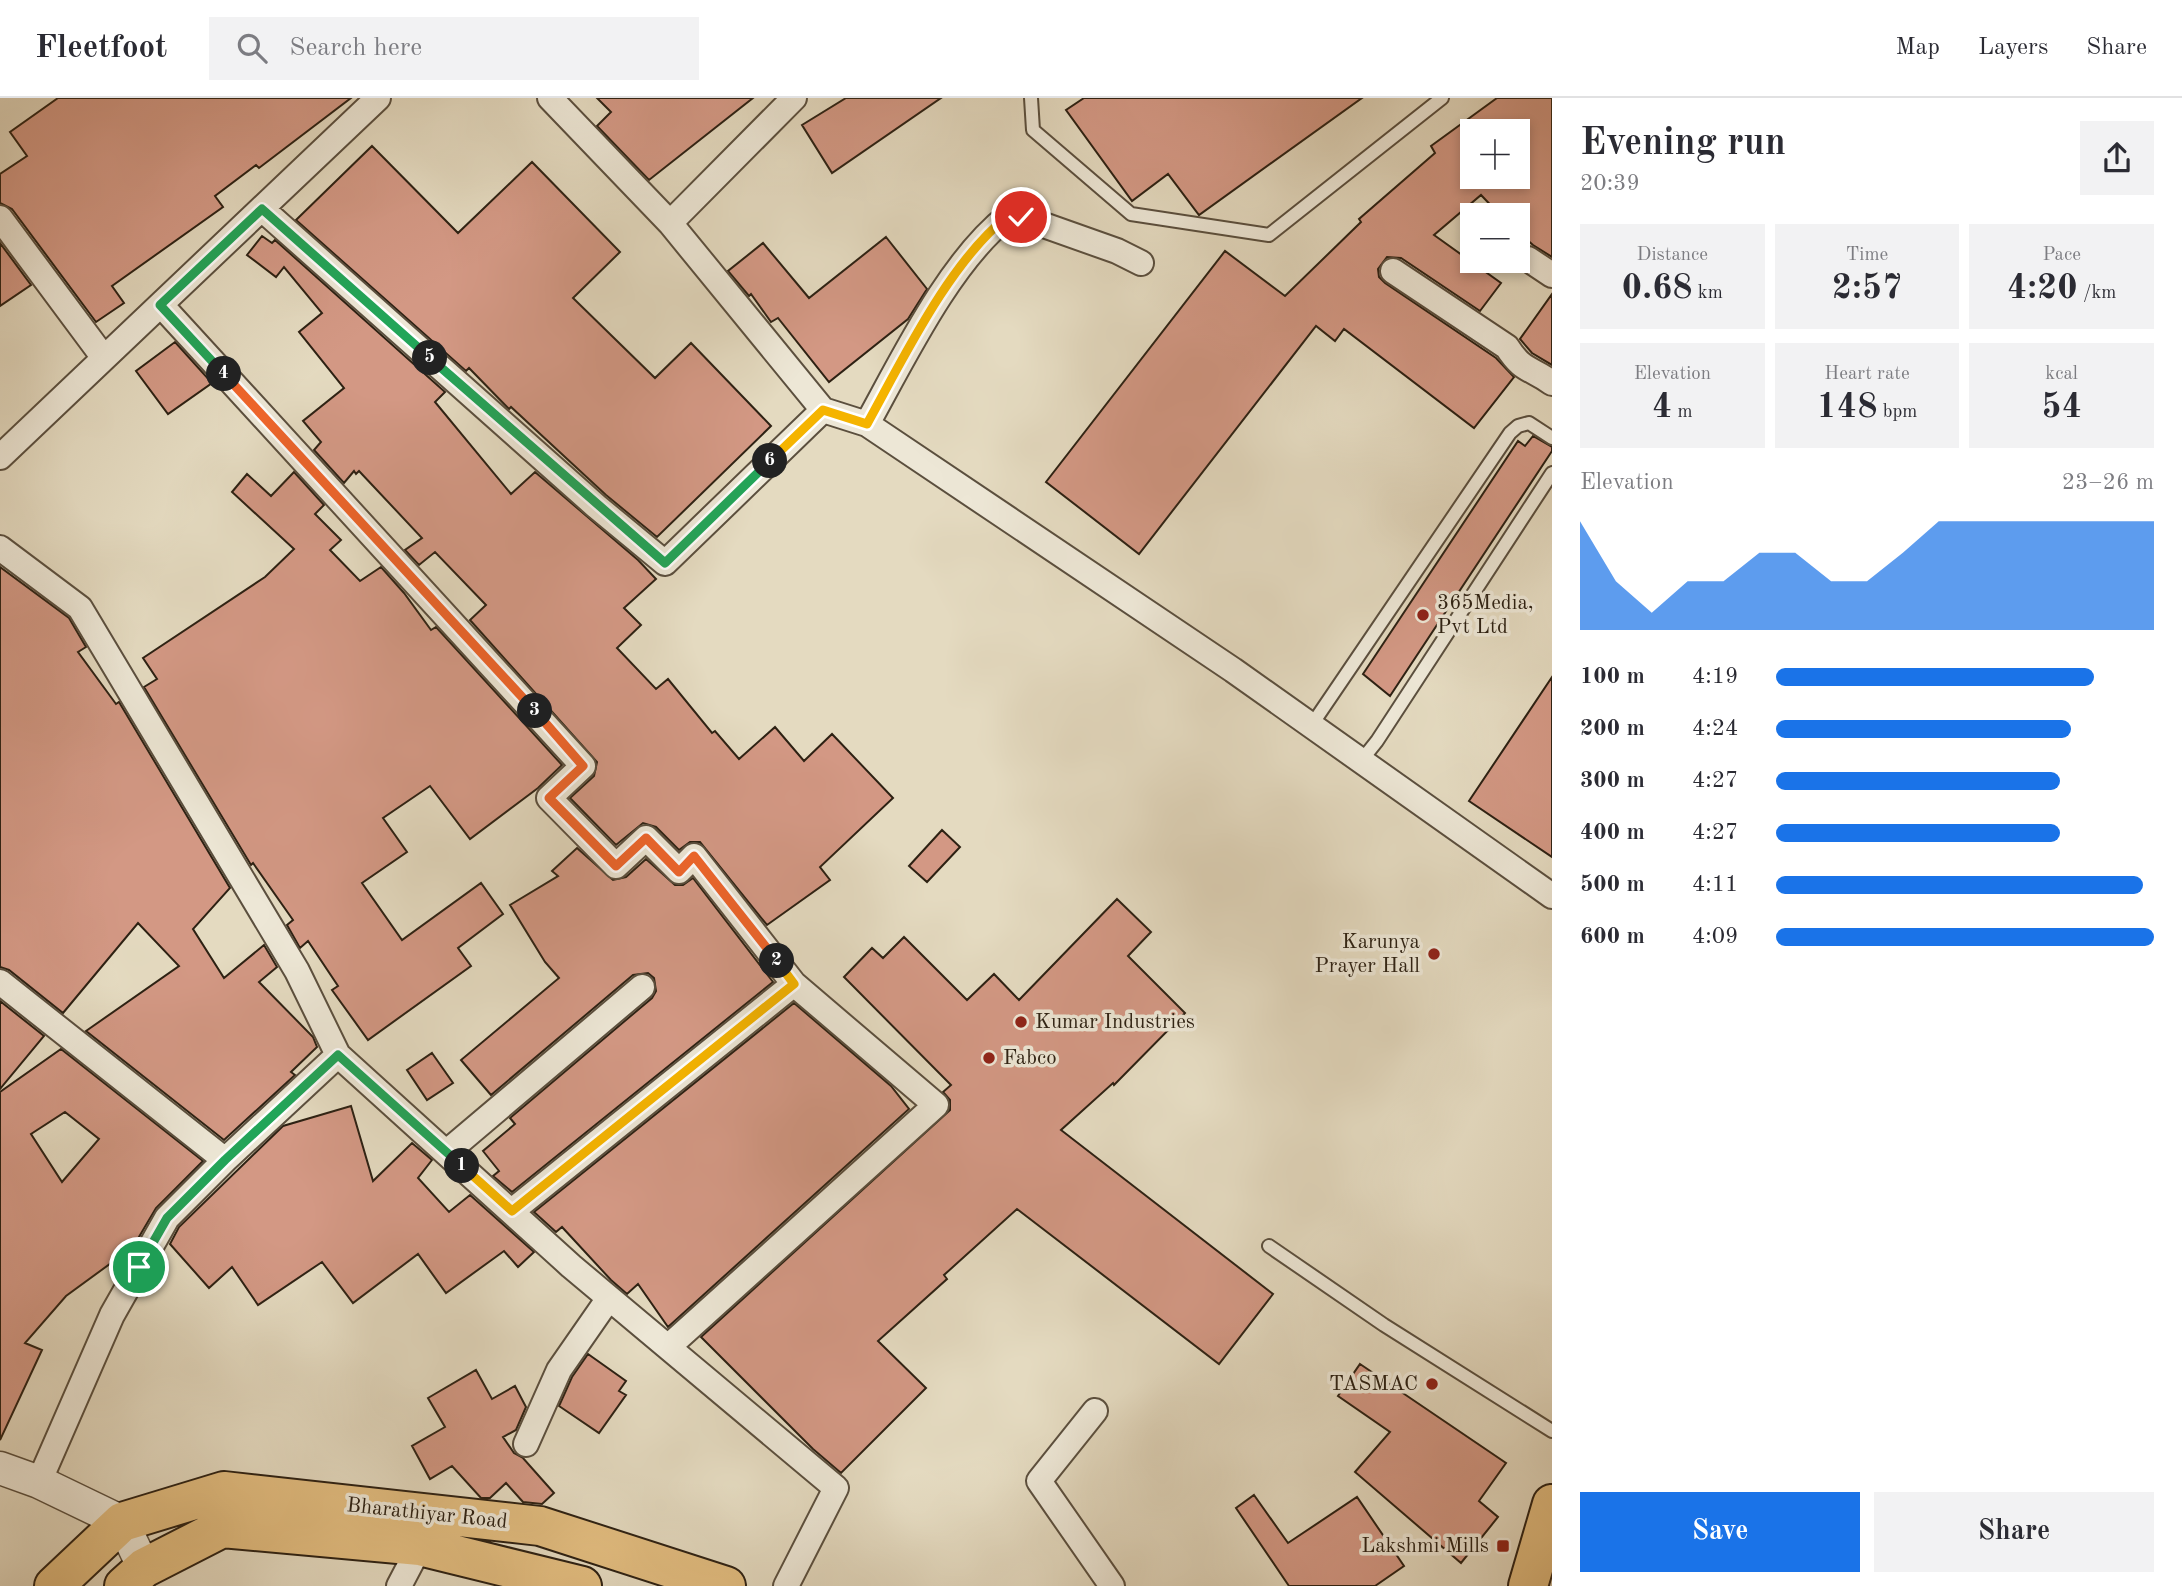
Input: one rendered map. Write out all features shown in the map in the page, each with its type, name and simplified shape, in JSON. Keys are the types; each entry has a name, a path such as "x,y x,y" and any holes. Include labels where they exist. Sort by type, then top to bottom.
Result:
{"main road":[{"name":"Bharathiyar Road","path":"122,1522 224,1491 540,1526 726,1586"},
{"path":"1528,1586 1551,1513"},
{"path":"54,1586 122,1522"},
{"name":"Bharathiyar Road","path":"134,1577 222,1528 420,1546 582,1586"}],"street":[{"path":"0,457 378,98"},
{"path":"550,98 670,223 823,410 867,424 1233,670 1552,896"},
{"path":"670,223 794,98"},
{"path":"262,209 596,506 665,563 823,410"},
{"path":"867,424 928,316 987,233 1008,216 1021,217 1116,251 1141,263"},
{"path":"0,218 104,358"},
{"path":"1530,260 1552,275"},
{"path":"1393,271 1507,348 1518,365 1540,374 1552,383"},
{"path":"160,305 583,766 549,798 616,866 646,838 679,872 694,856 794,984 936,1105 668,1347"},
{"path":"0,548 80,607 297,971 338,1055 609,1297 836,1488 786,1586"},
{"path":"0,982 225,1160"},
{"path":"512,1211 794,984"},
{"path":"447,1152 642,986"},
{"path":"39,1482 111,1315 167,1218 338,1055"},
{"path":"526,1444 559,1370 609,1297"},
{"path":"1095,1411 1039,1481 1112,1586"},
{"path":"0,1468 39,1482 122,1522 134,1577"},
{"path":"399,1586 420,1546"}],"lane":[{"path":"1031,98 1033,130 1131,214 1269,235 1442,98"},
{"path":"1311,726 1510,433 1518,426 1529,424 1552,438"},
{"path":"1360,761 1377,741 1552,473"},
{"path":"1269,1247 1384,1325 1552,1431"}],"building":[{"path":"58,98 351,98 259,168 256,165 215,196 223,207 112,286 124,303 96,322 12,209 0,203 0,174 27,156 10,132"},
{"path":"597,98 753,98 649,180 597,126 611,112"},
{"path":"846,98 941,98 832,173 802,125"},
{"path":"1084,98 1362,98 1199,215 1168,174 1132,201 1066,110"},
{"path":"1497,98 1552,98 1552,257 1530,242 1530,203 1489,203 1481,195 1472,203 1460,203 1460,213 1434,235 1460,254 1460,273 1487,273 1501,283 1480,311 1401,258 1387,257 1378,269 1379,277 1385,283 1496,358 1514,377 1474,428 1344,329 1335,341 1316,326 1139,554 1046,482 1225,251 1285,296 1361,222 1359,219 1435,153 1431,146 1460,125 1460,189 1530,189 1530,119 1468,119"},
{"path":"372,146 458,233 532,162 620,252 573,298 655,378 691,343 771,426 657,537 606,495 511,407 509,409 469,368 466,371 296,220"},
{"path":"262,236 272,243 275,240 445,392 435,402 511,494 535,472 638,560 656,579 624,608 641,625 617,648 656,689 668,679 712,733 715,731 739,759 775,727 804,761 832,734 893,798 820,867 830,880 767,925 700,842 690,842 679,850 656,827 643,823 616,845 570,798 594,776 597,762 470,620 486,605 435,552 419,565 405,550 422,538 359,471 356,474 354,471 344,483 314,450 321,442 303,421 344,388 299,332 322,313 284,267 276,277 247,255"},
{"path":"886,237 927,289 908,319 829,382 778,318 771,322 751,294 749,296 728,271 763,243 809,298"},
{"path":"0,243 31,285 0,306"},
{"path":"1552,294 1552,365 1532,353 1520,339"},
{"path":"175,342 212,383 168,414 136,371"},
{"name":"365Media, Pvt Ltd","path":"1533,436 1552,447 1552,451 1390,696 1363,674 1518,441 1525,446"},
{"path":"294,472 324,505 315,514 341,540 330,550 360,581 381,567 431,630 436,627 562,765 538,788 470,839 430,786 383,818 407,852 362,883 402,940 481,883 503,914 458,948 471,966 368,1040 332,990 338,986 308,941 300,948 287,925 293,920 253,863 251,865 144,687 157,679 143,658 265,577 294,549 232,492 247,474 271,496"},
{"path":"0,567 69,618 86,647 78,652 116,704 119,702 230,888 193,929 224,978 264,945 277,967 259,982 313,1037 317,1047 291,1072 295,1075 224,1140 86,1031 179,966 138,923 63,1013 9,970 0,967"},
{"path":"1552,677 1552,857 1469,801"},
{"path":"942,830 960,847 927,882 909,866"},
{"path":"577,848 613,880 626,877 646,859 675,885 683,885 693,878 773,982 512,1192 493,1176 499,1171 483,1151 515,1124 510,1118 652,998 656,991 654,978 648,973 633,975 491,1095 461,1060 559,978 545,962 510,905 558,876 552,871"},
{"path":"1117,899 1151,932 1128,956 1185,1013 1114,1085 1113,1083 1061,1130 1273,1294 1219,1364 1017,1209 944,1275 947,1279 878,1341 926,1388 841,1473 813,1449 701,1337 950,1110 950,1100 943,1092 951,1085 844,977 872,948 883,958 904,937 967,1000 994,974 1019,1000"},
{"path":"0,1001 44,1036 0,1089"},
{"path":"794,1003 891,1086 909,1109 668,1327 638,1284 627,1294 562,1227 556,1232 534,1212"},
{"path":"61,1049 203,1161 156,1208 133,1247 66,1296 25,1343 42,1350 0,1440 0,1092","holes":["65,1112 99,1139 62,1182 31,1134"]},
{"path":"432,1053 453,1083 427,1100 407,1070"},
{"path":"351,1106 373,1181 412,1143 432,1160 418,1178 449,1212 470,1195 534,1252 518,1267 504,1251 446,1293 418,1254 353,1303 322,1262 258,1305 232,1267 209,1288 170,1244 179,1227 283,1126"},
{"path":"588,1354 626,1381 619,1391 626,1395 599,1433 559,1406 572,1377"},
{"path":"1360,1364 1506,1463 1479,1501 1498,1517 1461,1563 1355,1472 1390,1432 1338,1396"},
{"path":"476,1370 492,1399 515,1386 526,1407 516,1430 503,1437 514,1453 523,1458 554,1493 542,1504 523,1502 506,1483 490,1498 481,1498 452,1466 430,1479 412,1446 445,1427 428,1398"},
{"path":"1254,1495 1288,1543 1357,1497 1404,1566 1375,1586 1289,1586 1236,1508"}],"place":[{"name":"365Media, Pvt Ltd","path":"1423,615"},
{"name":"Karunya Prayer Hall","path":"1434,954"},
{"name":"Kumar Industries","path":"1021,1022"},
{"name":"Fabco","path":"989,1058"},
{"name":"TASMAC","path":"1432,1384"},
{"name":"Lakshmi Mills","path":"1503,1546"}],"route":[{"path":"139,1267 167,1218 338,1055 512,1211 794,984 694,856 679,872 646,838 616,866 549,798 583,766 543,719 160,305 262,209 596,506 665,563 823,410 867,424 928,316 987,233 1008,216 1021,217"}]}
